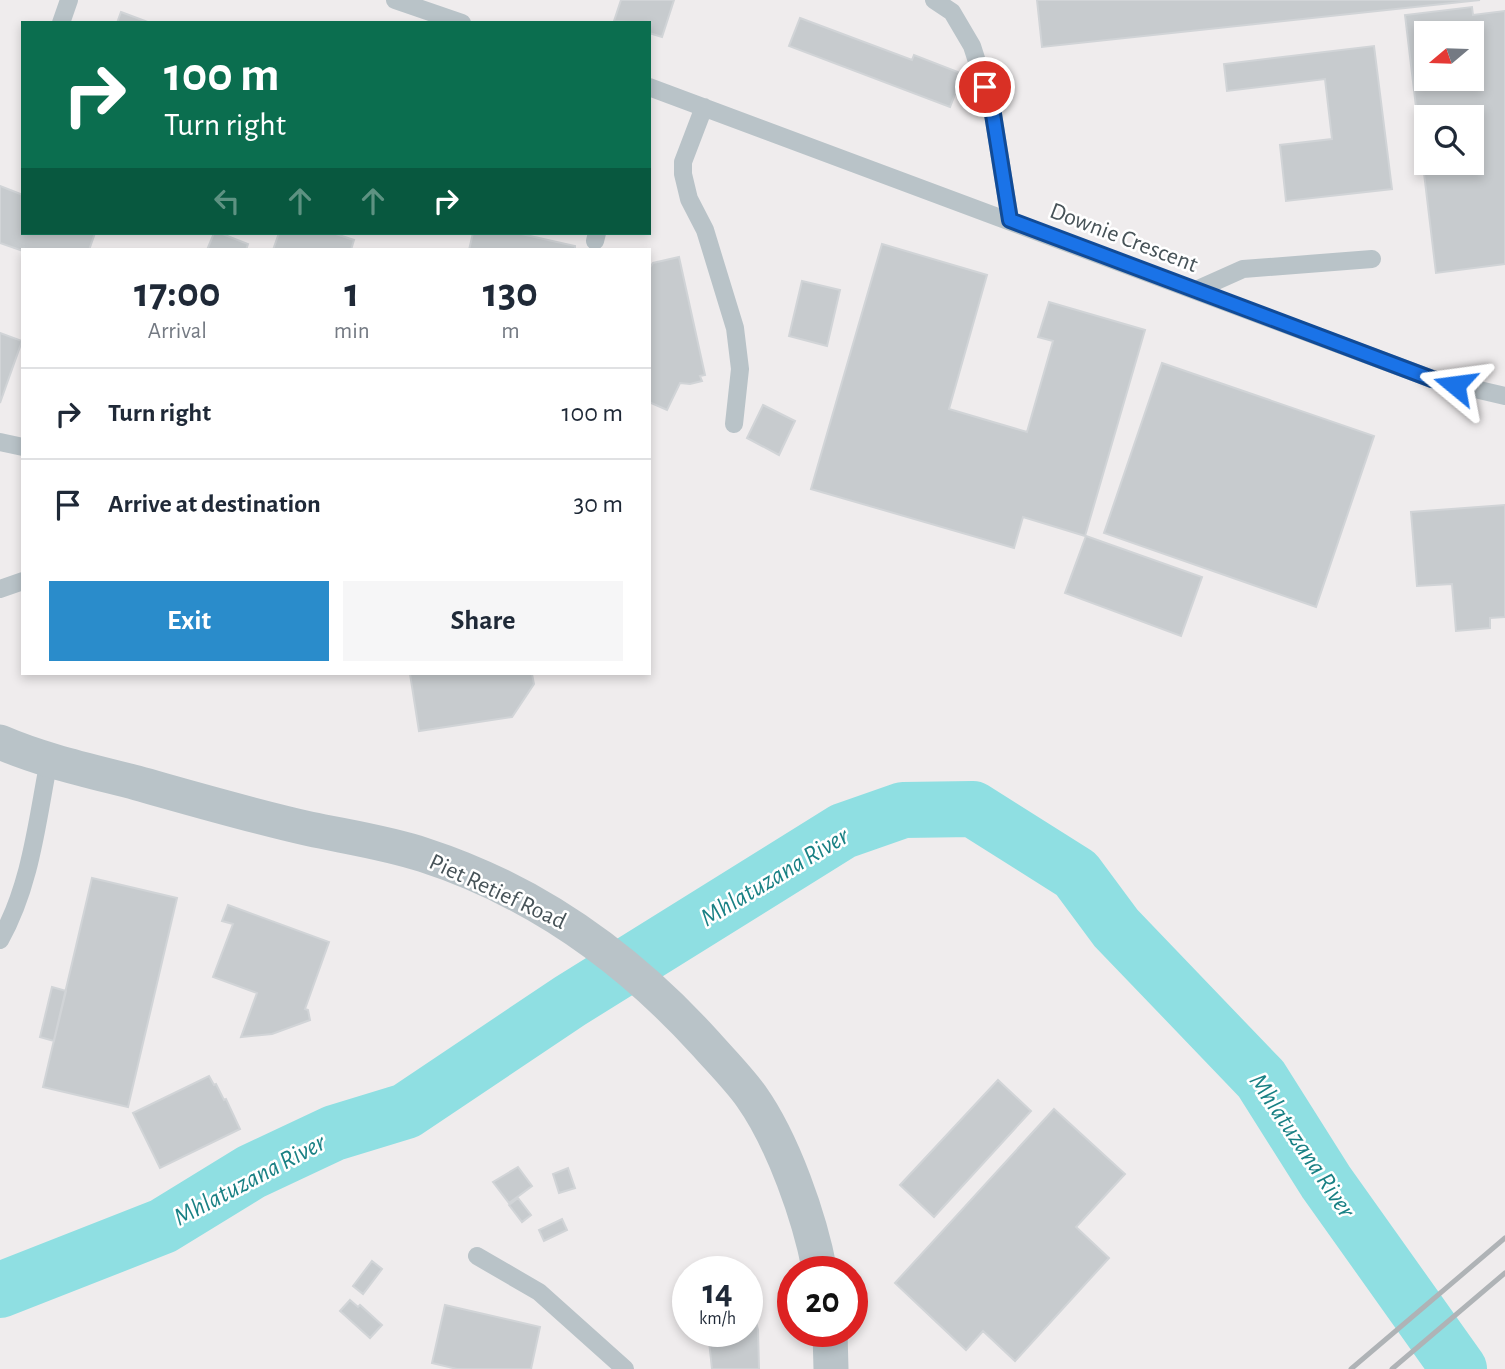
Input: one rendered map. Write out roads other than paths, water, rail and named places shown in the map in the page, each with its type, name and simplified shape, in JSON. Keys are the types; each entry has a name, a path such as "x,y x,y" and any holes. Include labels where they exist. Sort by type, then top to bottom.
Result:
{"street":[{"name":"Piet Retief Road","path":"0,742 49,760 277,821 423,855 496,885 578,929 672,1007 751,1097 771,1130 791,1176 818,1256"},
{"path":"830,1347 831,1369"}],"lane":[{"path":"62,21 68,0"},
{"path":"395,0 456,21"},
{"path":"933,0 953,12 972,46 992,108 1010,220"},
{"name":"Downie Crescent","path":"651,88 1432,379 1505,396"},
{"path":"704,107 684,162 683,174 689,199 705,230 735,328 740,369 734,424"},
{"path":"1196,290 1243,269 1372,259"},
{"path":"0,442 21,447"},
{"path":"0,589 21,582"},
{"path":"0,940 13,917 29,864 49,760"},
{"path":"477,1256 538,1292 625,1369"}],"waterway":[{"name":"Mhlatuzana River","path":"0,1290 163,1226 251,1172 334,1133 406,1111 570,1001 843,831 903,810 973,809 1076,874 1116,928 1261,1079 1326,1182 1459,1369"}],"railway":[{"path":"1351,1369 1505,1238"},
{"path":"1392,1369 1505,1273"}]}
